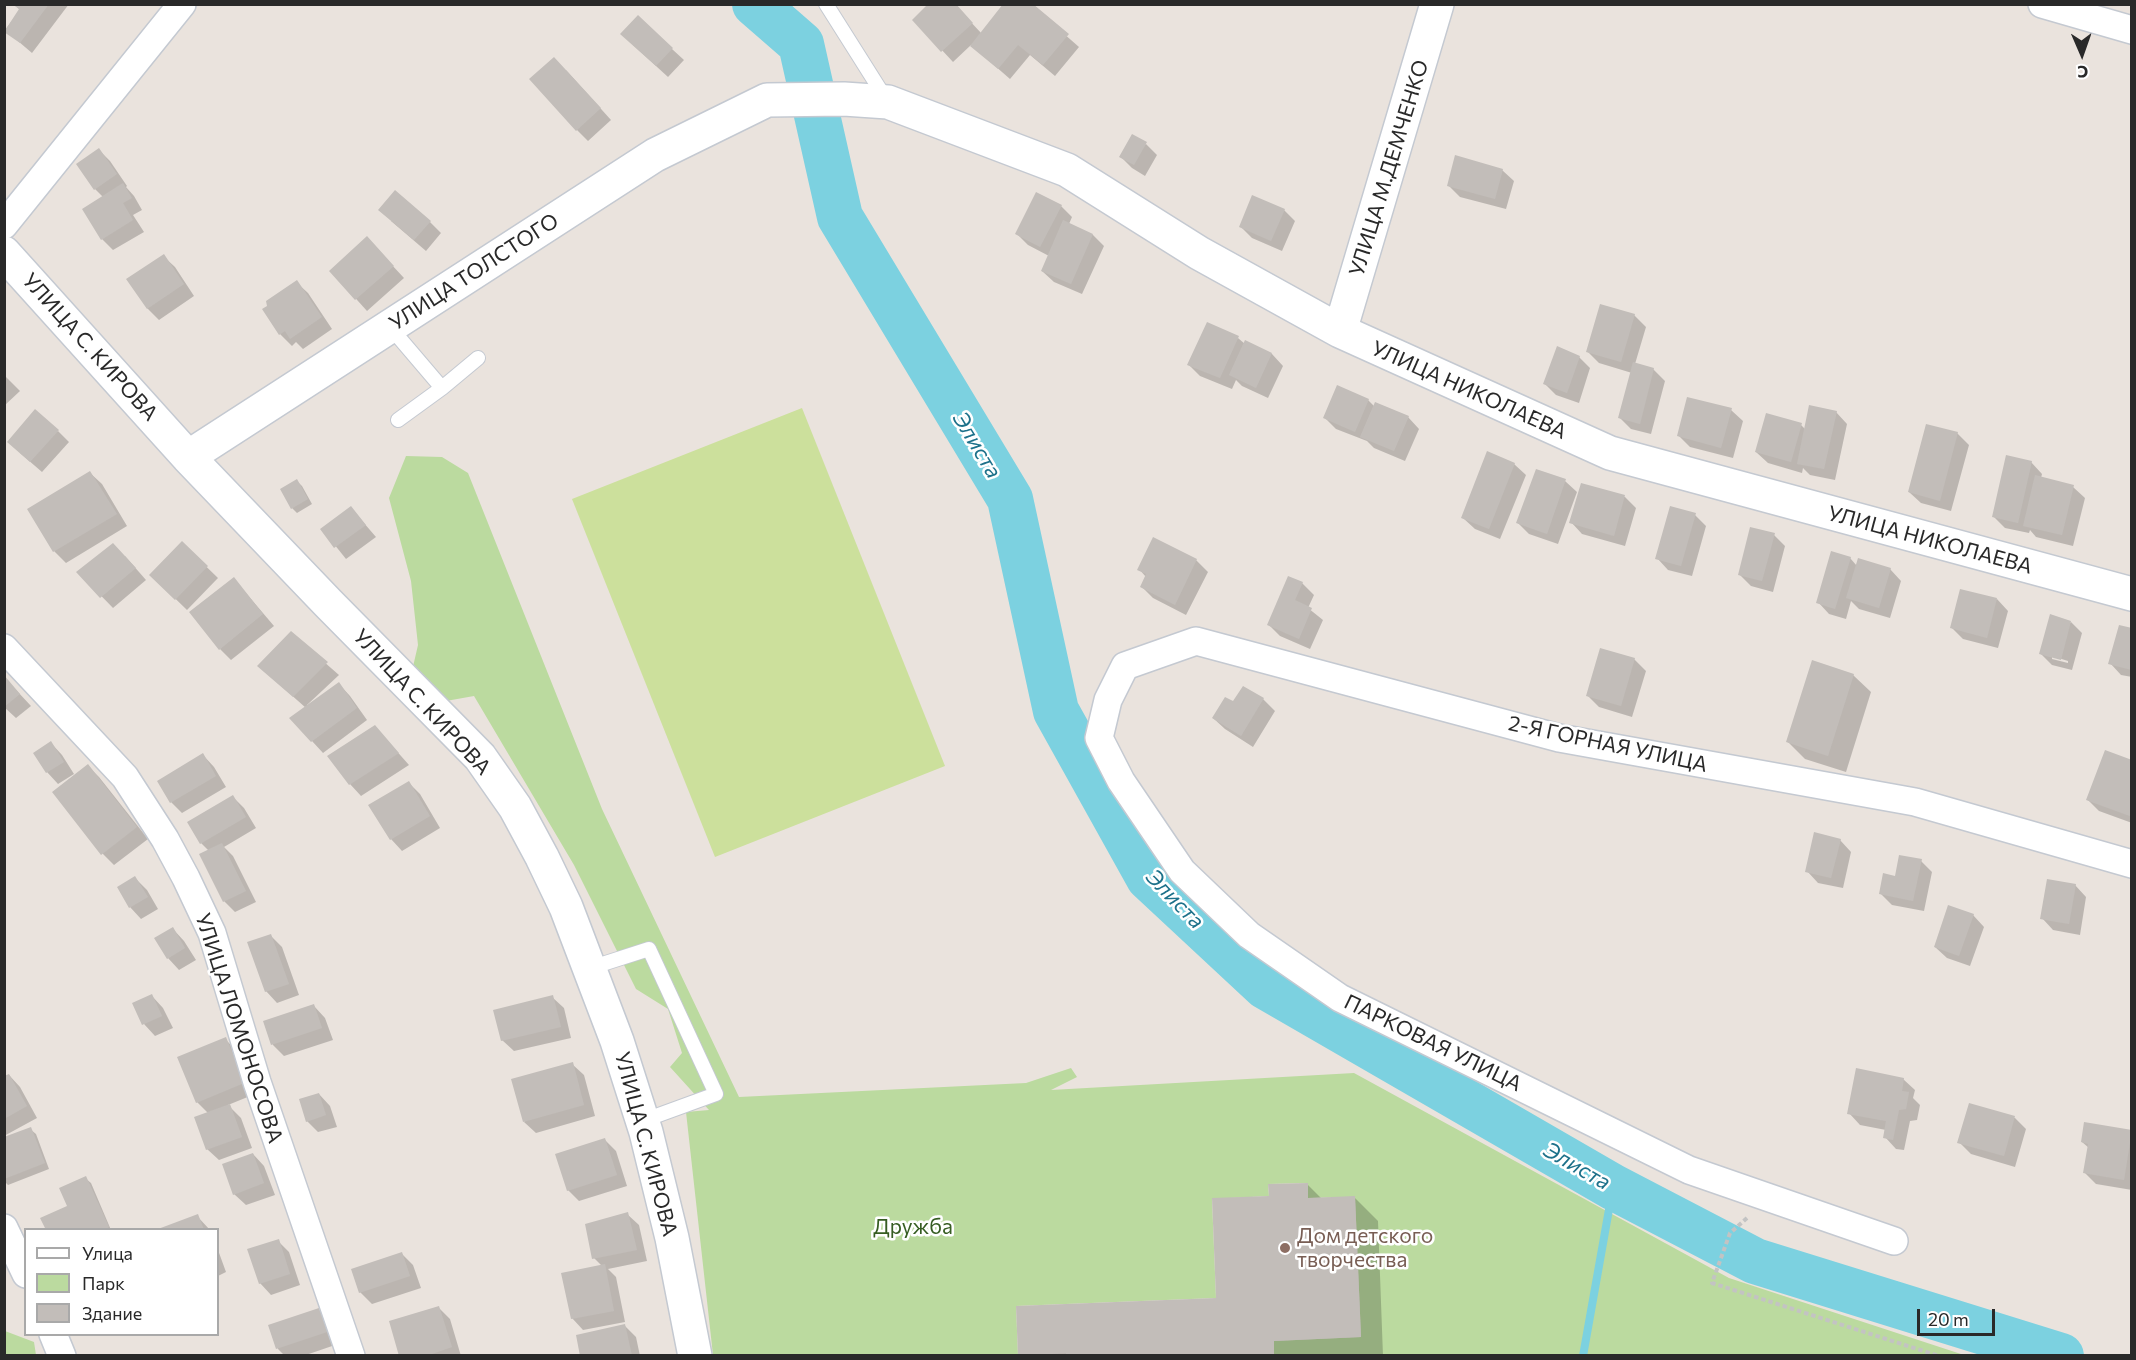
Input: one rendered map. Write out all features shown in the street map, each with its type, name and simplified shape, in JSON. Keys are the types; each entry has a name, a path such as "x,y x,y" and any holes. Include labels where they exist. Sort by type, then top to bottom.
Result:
{"street":[{"path":"4,225 182,4"},
{"name":"УЛИЦА М.ДЕМЧЕНКО","path":"1340,332 1437,4"},
{"path":"2042,4 2132,30"},
{"name":"УЛИЦА НИКОЛАЕВА","path":"767,100 844,99 888,102 1066,170 1199,253 1340,332 1610,453 2132,594"},
{"name":"УЛИЦА ТОЛСТОГО","path":"188,457 655,155 767,100"},
{"name":"УЛИЦА С. КИРОВА","path":"4,253 188,457 480,757 514,807 566,907 617,1041 642,1121 672,1238 695,1356"},
{"name":"2-Я ГОРНАЯ УЛИЦА","path":"1108,700 1125,666 1196,641 1558,738 1915,802 2132,864"},
{"name":"УЛИЦА ЛОМОНОСОВА","path":"4,648 125,777 165,839 186,878 212,933 257,1082 351,1356"},
{"name":"ПАРКОВАЯ УЛИЦА","path":"1108,700 1099,738 1121,781 1182,871 1250,935 1340,998 1689,1170 1894,1241"},
{"path":"4,1228 24,1270"},
{"path":"53,1336 62,1356"}],"lane":[{"path":"826,4 888,102"},
{"path":"390,327 442,388"},
{"path":"398,420 478,358"},
{"path":"590,968 649,949 716,1094 642,1121"}],"path":[{"path":"1730,1233 1712,1283 1939,1356"}],"green space":[{"path":"802,408 945,766 715,857 572,499"},
{"name":"Дружба","path":"406,456 442,457 468,473 602,809 739,1097 1026,1083 1071,1068 1077,1077 1051,1090 1354,1073 1729,1278 1964,1355 1274,1355 1274,1341 1361,1337 1355,1197 1308,1198 1307,1183 1268,1184 1269,1196 1212,1199 1216,1298 1016,1306 1018,1355 713,1355 686,1112 709,1110 670,1067 682,1053 668,1009 636,989 574,865 474,696 446,701 412,671 418,645 411,581 389,498"},
{"path":"5,1331 34,1342 36,1355 5,1355"}],"building":[{"path":"12,4 49,4 20,43 4,32 19,9"},
{"path":"928,4 956,4 973,23 941,52 912,20"},
{"path":"1003,4 1033,4 1069,34 1043,65 1018,45 998,69 970,46"},
{"path":"638,15 673,48 656,66 620,34"},
{"path":"554,57 601,108 576,131 529,79"},
{"path":"1132,134 1147,142 1134,165 1119,157"},
{"path":"99,148 117,174 94,190 76,164"},
{"path":"1455,155 1503,169 1495,199 1447,186"},
{"path":"123,183 132,198 123,203 133,220 101,240 82,209"},
{"path":"395,190 431,221 414,240 378,210"},
{"path":"1036,192 1062,205 1040,247 1015,234"},
{"path":"1252,195 1285,209 1271,241 1239,227"},
{"path":"1063,220 1093,234 1071,284 1041,271"},
{"path":"367,236 394,266 355,300 329,271"},
{"path":"164,254 184,284 147,309 126,279"},
{"path":"297,280 322,317 290,339 285,331 279,335 262,309 267,306 266,301"},
{"path":"1600,304 1635,314 1621,362 1586,352"},
{"path":"1207,322 1239,336 1220,378 1187,365"},
{"path":"1245,340 1272,353 1256,388 1229,375"},
{"path":"1557,346 1580,356 1567,393 1543,384"},
{"path":"1633,362 1654,368 1640,424 1618,418"},
{"path":"1337,385 1369,399 1355,432 1323,418"},
{"path":"1687,397 1732,408 1721,448 1677,436"},
{"path":"1375,402 1409,416 1394,451 1360,437"},
{"path":"1809,405 1837,411 1824,469 1797,464"},
{"path":"35,409 59,430 30,462 7,442"},
{"path":"1766,413 1802,423 1791,462 1755,452"},
{"path":"1926,424 1958,432 1940,501 1908,492"},
{"path":"1487,451 1515,463 1489,529 1461,518"},
{"path":"2006,455 2032,461 2018,523 1992,517"},
{"path":"1536,469 1566,479 1547,534 1516,523"},
{"path":"90,471 117,514 53,552 27,509"},
{"path":"2035,475 2074,485 2062,535 2023,526"},
{"path":"297,479 308,499 291,509 280,489"},
{"path":"1581,483 1625,495 1614,536 1569,523"},
{"path":"351,506 366,525 334,548 320,529"},
{"path":"1670,506 1696,513 1681,566 1655,559"},
{"path":"1750,527 1775,533 1762,581 1738,575"},
{"path":"1153,537 1197,559 1175,605 1140,587 1146,574 1137,570"},
{"path":"182,541 208,566 175,600 149,575"},
{"path":"113,543 136,568 100,598 76,572"},
{"path":"1831,551 1851,557 1835,609 1816,603"},
{"path":"1858,558 1891,568 1879,608 1846,598"},
{"path":"1288,576 1303,582 1295,600 1312,608 1299,639 1267,625"},
{"path":"234,577 263,614 219,650 189,612"},
{"path":"1960,589 1997,598 1987,638 1950,628"},
{"path":"2050,614 2071,621 2061,660 2039,654"},
{"path":"2119,625 2132,628 2132,670 2108,664"},
{"path":"291,631 328,662 293,697 257,666"},
{"path":"1600,648 1635,658 1621,706 1586,696"},
{"path":"1812,660 1854,674 1828,756 1786,742"},
{"path":"4,675 20,694 4,707"},
{"path":"339,682 357,708 311,742 289,718"},
{"path":"1243,686 1264,698 1241,736 1212,718 1225,697 1233,701"},
{"path":"375,725 399,753 349,785 327,756"},
{"path":"51,741 64,762 46,773 33,753"},
{"path":"2105,750 2132,760 2130,816 2086,800"},
{"path":"203,753 216,776 170,803 157,781"},
{"path":"88,764 137,827 101,855 52,792"},
{"path":"409,781 430,816 390,840 368,805"},
{"path":"233,795 246,817 200,844 187,822"},
{"path":"1814,832 1841,839 1831,878 1805,872"},
{"path":"222,843 246,891 223,902 199,854"},
{"path":"1899,855 1922,859 1913,901 1879,894 1883,873 1895,876"},
{"path":"135,876 148,897 129,908 117,887"},
{"path":"2047,879 2076,884 2069,924 2040,919"},
{"path":"1948,905 1974,914 1959,956 1934,947"},
{"path":"173,927 185,948 167,959 154,938"},
{"path":"271,934 289,984 265,992 247,942"},
{"path":"152,994 162,1016 142,1025 132,1003"},
{"path":"553,995 561,1027 501,1041 493,1010"},
{"path":"314,1004 322,1028 271,1045 263,1021"},
{"path":"226,1037 244,1083 196,1103 177,1057"},
{"path":"573,1062 584,1105 523,1122 511,1079"},
{"path":"1856,1068 1904,1078 1902,1091 1909,1092 1906,1109 1899,1110 1893,1140 1883,1138 1886,1121 1847,1114"},
{"path":"9,1074 27,1106 4,1119 4,1076"},
{"path":"319,1093 326,1115 306,1122 299,1099"},
{"path":"1969,1103 2015,1116 2004,1156 1957,1143"},
{"path":"230,1104 242,1137 206,1150 194,1117"},
{"path":"2084,1122 2132,1130 2124,1180 2083,1173 2088,1144 2081,1142"},
{"path":"31,1127 45,1163 4,1179 4,1137"},
{"path":"605,1138 617,1175 567,1191 555,1154"},
{"path":"253,1153 264,1183 233,1195 222,1164"},
{"path":"86,1176 109,1227 45,1228 40,1218 67,1206 59,1188"},
{"name":"Дом детского творчества","path":"1308,1183 1308,1198 1355,1196 1361,1337 1274,1341 1274,1356 1066,1356 1066,1353 1018,1356 1016,1306 1216,1298 1212,1198 1269,1196 1268,1184"},
{"path":"628,1212 637,1250 592,1259 585,1224"},
{"path":"198,1214 203,1228 161,1228"},
{"path":"279,1239 290,1274 259,1284 247,1249"},
{"path":"402,1252 410,1276 359,1293 351,1269"},
{"path":"605,1264 614,1311 571,1319 561,1273"},
{"path":"439,1306 452,1347 426,1356 399,1356 389,1321"},
{"path":"319,1308 327,1332 276,1349 268,1325"},
{"path":"625,1324 632,1356 580,1356 576,1335"}],"waterway":[{"name":"Элиста","path":"755,4 801,44 840,217 1010,499 1056,711 1149,878 1265,986 1613,1187 1755,1261 2061,1356"},
{"path":"1583,1356 1613,1187"}],"place":[{"name":"Дом детского творчества","path":"1285,1248"}]}
